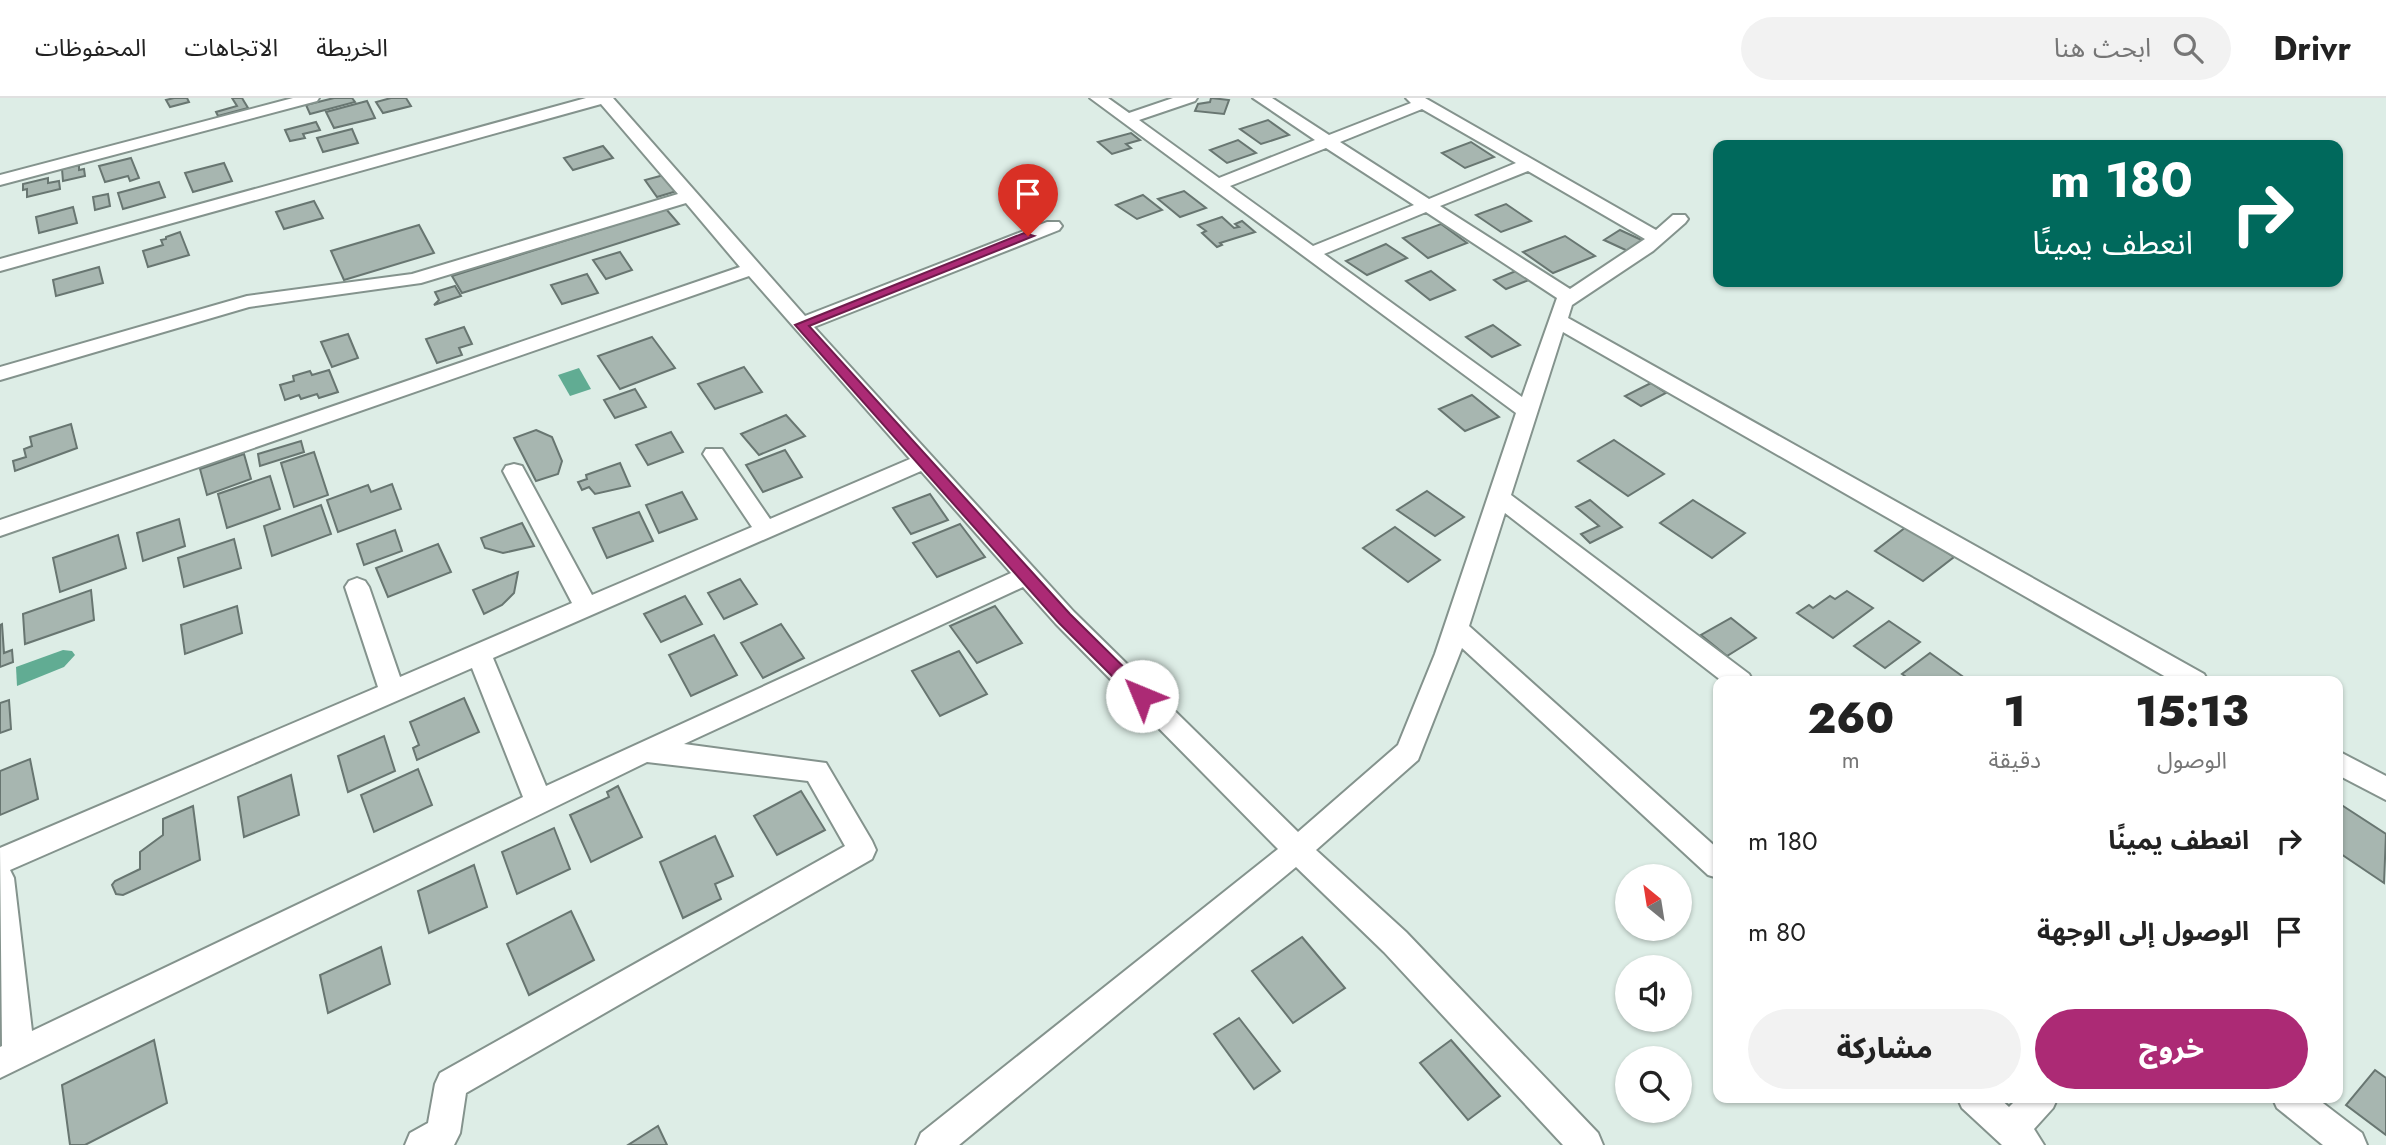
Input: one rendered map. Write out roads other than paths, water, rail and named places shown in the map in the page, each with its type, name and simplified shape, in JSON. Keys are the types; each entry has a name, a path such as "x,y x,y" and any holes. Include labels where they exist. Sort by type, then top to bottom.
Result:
{"street":[{"path":"0,180 311,98"},
{"path":"0,265 605,98 801,325 1065,618 1297,850 1395,942 1586,1145"},
{"path":"1098,98 1529,412"},
{"path":"1128,119 1189,98"},
{"path":"1261,98 1570,298"},
{"path":"1217,185 1419,101 1657,239"},
{"path":"1311,253 1529,164"},
{"path":"0,374 247,302 414,279 689,196"},
{"path":"951,1139 1297,850 1409,752 1457,629 1563,302 1657,239 1679,219"},
{"path":"801,325 1053,226"},
{"path":"0,528 752,269"},
{"path":"1557,320 2185,676"},
{"path":"714,454 766,530"},
{"path":"0,861 923,462"},
{"path":"514,471 587,608"},
{"path":"1499,497 1733,676"},
{"path":"0,878 9,1059 646,750 1028,575"},
{"path":"357,587 392,691"},
{"path":"1457,629 1713,861"},
{"path":"479,654 540,802"},
{"path":"437,1141 451,1084 862,850 816,771 646,750"},
{"path":"2343,765 2386,789"},
{"path":"1980,1103 2018,1138 2038,1103"},
{"path":"2296,1103 2350,1145"}]}
